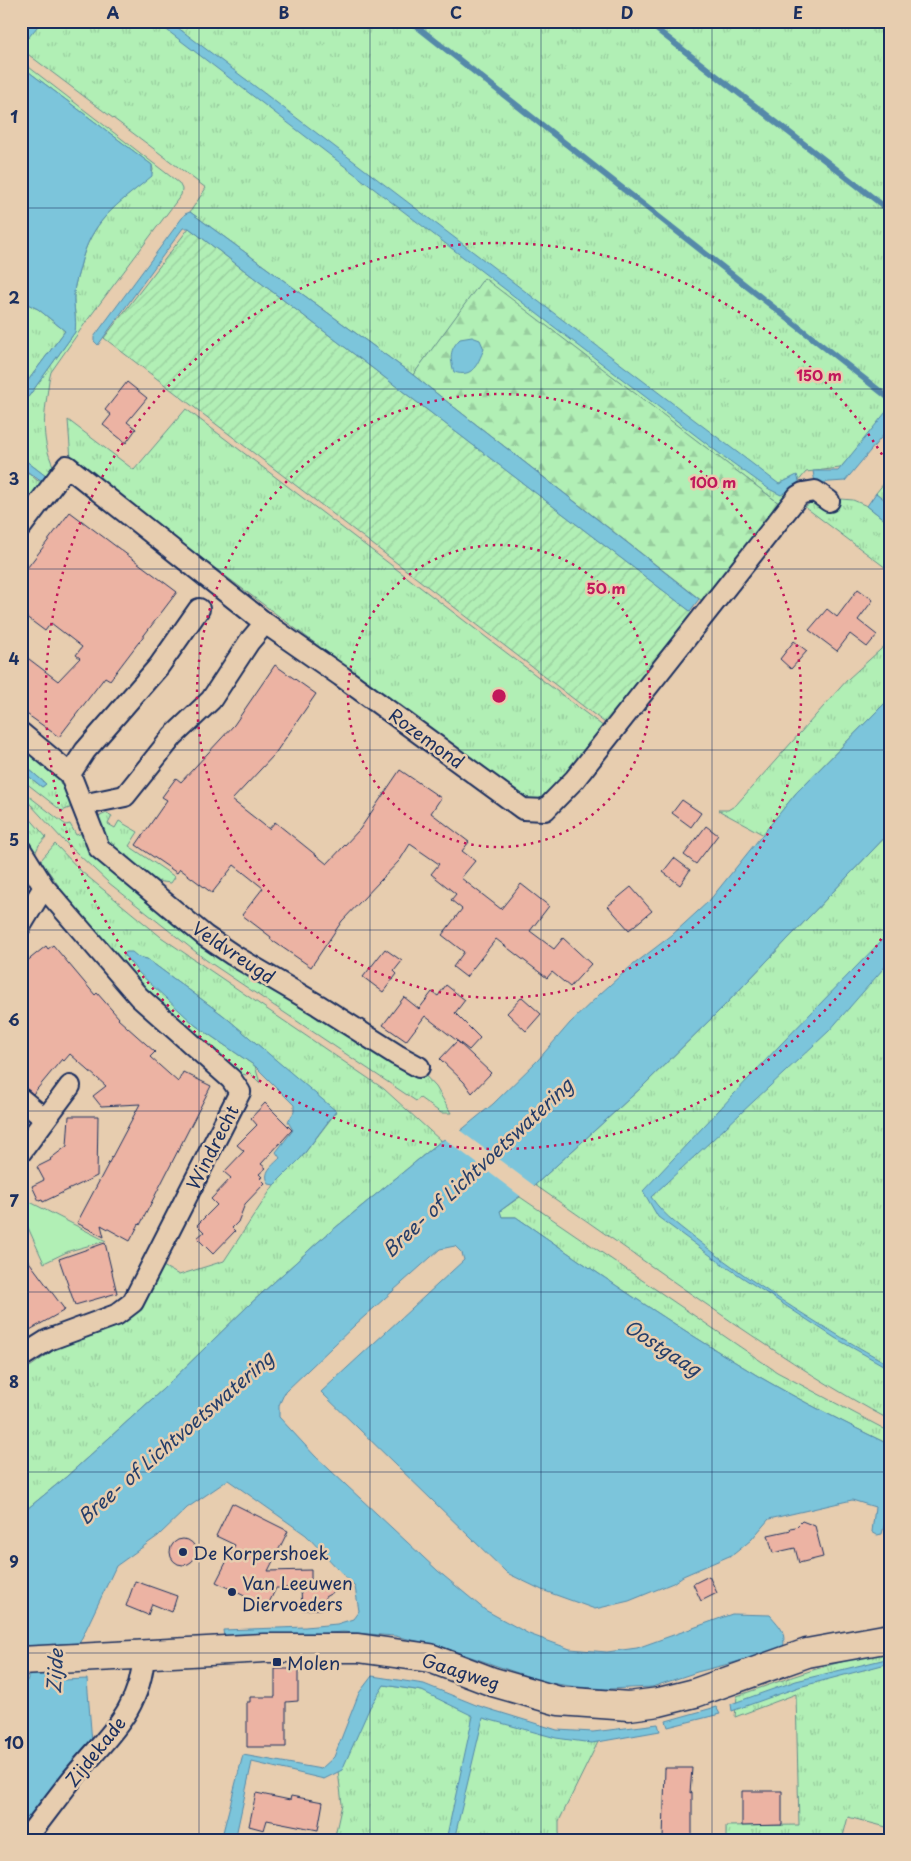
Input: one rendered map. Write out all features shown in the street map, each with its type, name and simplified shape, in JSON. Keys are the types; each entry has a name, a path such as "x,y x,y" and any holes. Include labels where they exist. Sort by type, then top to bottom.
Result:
{"main road":[{"name":"Gaagweg","path":"21,1661 264,1648 358,1648 430,1658 493,1682 559,1701 629,1706 659,1702 694,1693 807,1653 890,1638"}],"street":[{"name":"Rozemond","path":"21,527 67,466 266,623 523,809 545,810 575,779 798,496 815,491 829,501"},
{"path":"70,774 86,751 159,666 199,609"},
{"path":"82,805 125,796 172,736 211,700 249,642 266,623"},
{"name":"Veldvreugd","path":"21,733 70,774 99,848 205,936 233,955 420,1067"},
{"name":"Windrecht","path":"21,850 44,887 139,997 231,1079 240,1092 133,1302 116,1315 48,1340 21,1358"},
{"path":"21,925 44,887"},
{"path":"21,1152 70,1086"},
{"path":"21,1099 45,1119"},
{"name":"Zijdekade","path":"25,1840 72,1779 123,1720 138,1692 143,1673 144,1654"}],"green space":[{"path":"21,21 890,21 890,414 840,468 806,472 780,504 484,279 413,375 190,212 206,188 21,49"},
{"path":"21,61 179,183 182,189 181,195 51,372 44,424 46,445 54,468 21,520 21,467 38,481 47,477 21,457 21,407 75,332 75,287 91,237 106,215 151,176 153,170 152,165 21,66"},
{"path":"189,228 693,613 609,726 104,338"},
{"path":"484,278 780,504 706,604 413,375"},
{"path":"21,301 38,309 65,331 21,390"},
{"path":"186,409 604,727 552,794 537,799 521,798 71,460 68,420 134,470"},
{"path":"890,476 890,504 876,493"},
{"path":"817,497 853,500 867,506 890,524 890,571 805,507"},
{"path":"890,641 890,698 796,793 764,835 718,810 728,810 736,805 848,679"},
{"path":"21,747 53,771 72,807 62,811 21,779 21,770 42,787 46,784 21,762"},
{"path":"21,790 66,825 70,824 76,835 83,833 96,856 420,1070 436,1087 451,1113 441,1113 420,1098 416,1101 206,960 109,883 63,840 30,804"},
{"path":"21,808 46,837 39,845 33,858 29,852 30,843 21,829"},
{"path":"107,813 112,816 108,824 115,828 119,821 138,832 129,846 175,877 171,883 155,881 108,844 98,821 100,816"},
{"path":"890,832 890,1420 832,1387 775,1351 535,1185 642,1087 725,1005"},
{"path":"55,844 82,872 161,937 384,1089 441,1141 318,1242 249,1305 162,1390 66,1477 21,1514 21,1373 60,1346 99,1327 128,1319 139,1309 163,1266 179,1275 224,1261 274,1185 301,1158 336,1112 223,1015 147,959 138,957 195,1025 255,1066 260,1083 249,1072 246,1075 243,1074 240,1078 149,997 98,943 99,935 49,872 42,870 37,863"},
{"path":"520,1197 777,1372 890,1432 890,1445 823,1412 758,1376 696,1338 516,1217 501,1217 500,1211"},
{"path":"21,1198 106,1241 69,1251 44,1263 21,1212"},
{"path":"890,1652 890,1828 848,1817 842,1840 726,1840 726,1826 799,1825 796,1694 735,1717 737,1696 793,1676 851,1659"},
{"path":"384,1685 422,1691 530,1730 598,1742 559,1821 561,1840 334,1840 342,1804 337,1762 366,1701"}],"water":[{"path":"26,21 42,21 28,38 21,32 21,27"},
{"path":"155,21 169,21 779,484 797,475 800,484 781,495 769,489 720,454"},
{"path":"21,66 152,165 152,176 107,215 91,237 75,287 75,332 21,407 21,390 65,331 38,309 21,301"},
{"path":"190,212 413,375 699,599 690,611 189,228 183,228 98,345 94,341 94,337 185,214"},
{"path":"472,337 480,340 484,349 479,360 470,372 454,372 451,358 454,347 460,339"},
{"path":"890,407 890,427 845,481 815,483 813,471 838,471"},
{"path":"21,457 47,477 42,482 21,467"},
{"path":"876,493 890,504 890,524 867,506"},
{"path":"890,698 890,832 725,1005 642,1087 535,1185 500,1211 502,1217 516,1217 696,1338 758,1376 823,1412 890,1445 890,1516 887,1515 882,1534 877,1535 872,1532 875,1507 852,1500 769,1519 751,1540 734,1554 683,1576 673,1583 629,1601 595,1609 542,1590 507,1573 321,1392 464,1260 462,1253 455,1246 440,1249 356,1324 285,1392 279,1405 279,1417 315,1456 438,1571 485,1610 529,1634 570,1649 607,1652 637,1648 732,1614 770,1615 782,1631 784,1638 783,1650 697,1672 652,1687 608,1689 544,1682 439,1646 395,1636 343,1632 284,1636 224,1637 223,1630 337,1624 353,1619 359,1611 355,1587 306,1535 228,1480 187,1508 158,1536 116,1566 79,1644 59,1644 64,1680 87,1679 92,1743 21,1833 21,1682 27,1681 28,1678 23,1646 21,1646 21,1514 66,1477 162,1390 249,1305 318,1242 441,1141 459,1132 493,1104 538,1060 570,1023 600,994 629,968 672,935 709,901 796,793"},
{"path":"21,762 46,784 42,787 21,770"},
{"path":"890,932 890,961 829,1031 651,1197 674,1222 723,1260 793,1308 890,1365 890,1369 835,1338 722,1264 658,1217 643,1191 780,1045"},
{"path":"126,952 132,952 138,957 147,959 223,1015 336,1111 301,1158 274,1185 269,1184 267,1173 280,1158 276,1152 293,1130 288,1122 294,1112 294,1105 255,1066 195,1025 139,973 124,955"},
{"path":"890,1658 890,1663 799,1687 732,1711 731,1704 796,1681"},
{"path":"372,1676 424,1684 476,1705 557,1730 593,1732 658,1724 660,1731 592,1743 556,1738 483,1718 454,1840 446,1840 473,1716 422,1691 384,1685 370,1707 342,1770 324,1779 252,1762 235,1840 221,1840 243,1755 321,1769 334,1757 359,1693"},
{"path":"716,1707 720,1714 668,1727 666,1721"}],"pier":[{"path":"458,1129 536,1187 523,1198 442,1137"}],"building":[{"path":"127,382 147,398 127,422 136,429 126,443 103,425 111,415 105,410"},
{"path":"70,512 177,592 110,680 105,677 59,737 21,710 21,653 58,681 80,658 76,655 82,647 51,623 45,631 21,613 21,576"},
{"path":"858,589 873,600 858,620 877,635 867,647 850,634 837,651 809,630 827,609 837,617"},
{"path":"794,641 807,651 791,669 780,659"},
{"path":"275,665 316,694 274,755 232,800 269,829 275,822 327,864 360,829 400,770 441,798 431,813 469,842 462,851 475,861 461,878 501,909 521,884 549,906 530,931 554,949 563,938 591,964 570,987 552,972 547,978 496,939 466,977 453,967 464,952 442,935 462,909 451,900 456,894 431,874 439,864 410,844 400,860 342,921 311,967 270,939 271,937 242,915 263,888 234,865 212,893 180,869 177,873 136,845 167,800 162,797 176,778 181,782 234,725"},
{"path":"682,800 701,813 691,827 672,813"},
{"path":"706,826 718,835 696,864 684,855"},
{"path":"674,858 690,870 680,885 663,872"},
{"path":"631,887 652,911 629,930 608,906"},
{"path":"53,945 95,995 97,993 118,1019 155,1052 150,1057 178,1082 183,1072 211,1086 130,1241 101,1225 104,1237 77,1223 140,1104 101,1106 93,1096 106,1086 70,1054 64,1061 62,1059 33,1094 21,1084 21,966 46,946 48,949"},
{"path":"385,949 402,961 394,971 397,974 383,992 363,977"},
{"path":"446,985 465,1000 455,1013 480,1038 469,1050 425,1016 406,1041 383,1025 404,997 419,1009 432,992 438,996"},
{"path":"522,997 541,1014 526,1031 507,1013"},
{"path":"457,1041 491,1073 472,1093 464,1082 440,1059"},
{"path":"265,1103 292,1130 261,1164 266,1168 259,1174 265,1183 245,1204 238,1222 232,1228 235,1231 213,1254 197,1238 204,1232 197,1225 217,1205 211,1199 231,1178 224,1172 244,1151 237,1145 257,1125 251,1118"},
{"path":"69,1116 98,1116 97,1176 43,1202 42,1200 39,1201 32,1186 44,1180 37,1167 51,1160 67,1146"},
{"path":"105,1243 117,1293 75,1305 59,1259"},
{"path":"21,1251 65,1310 28,1331 21,1319"},
{"path":"232,1503 288,1531 268,1571 311,1570 311,1581 324,1581 339,1589 325,1597 322,1609 302,1610 301,1588 276,1588 267,1607 216,1582 235,1545 216,1536"},
{"path":"802,1521 815,1526 823,1557 799,1563 795,1548 773,1553 768,1535 791,1530 790,1528 796,1527"},
{"name":"De Korpershoek","path":"183,1539 192,1543 196,1552 192,1561 183,1565 174,1561 170,1552 174,1543"},
{"path":"709,1576 717,1593 701,1601 693,1584"},
{"path":"135,1581 177,1596 172,1612 152,1604 148,1615 126,1606"},
{"path":"275,1669 298,1669 298,1701 286,1702 286,1747 247,1747 247,1702 250,1702 250,1697 275,1697"},
{"path":"665,1768 692,1768 690,1793 692,1792 692,1840 663,1840"},
{"path":"742,1791 782,1791 782,1825 742,1826"},
{"path":"256,1793 290,1800 291,1796 323,1802 318,1830 267,1820 264,1830 249,1826"}],"waterway":[{"path":"410,21 890,399"},
{"path":"646,21 890,211"}],"place":[{"name":"De Korpershoek","path":"183,1552"},
{"name":"Van Leeuwen Diervoeders","path":"232,1592"},
{"name":"Molen","path":"277,1662"}],"water label":[{"name":"Bree- of Lichtvoetswatering","path":"477,1167"},
{"name":"Oostgaag","path":"663,1347"},
{"name":"Bree- of Lichtvoetswatering","path":"175,1437"},
{"name":"Zijde","path":"54,1671"}]}
